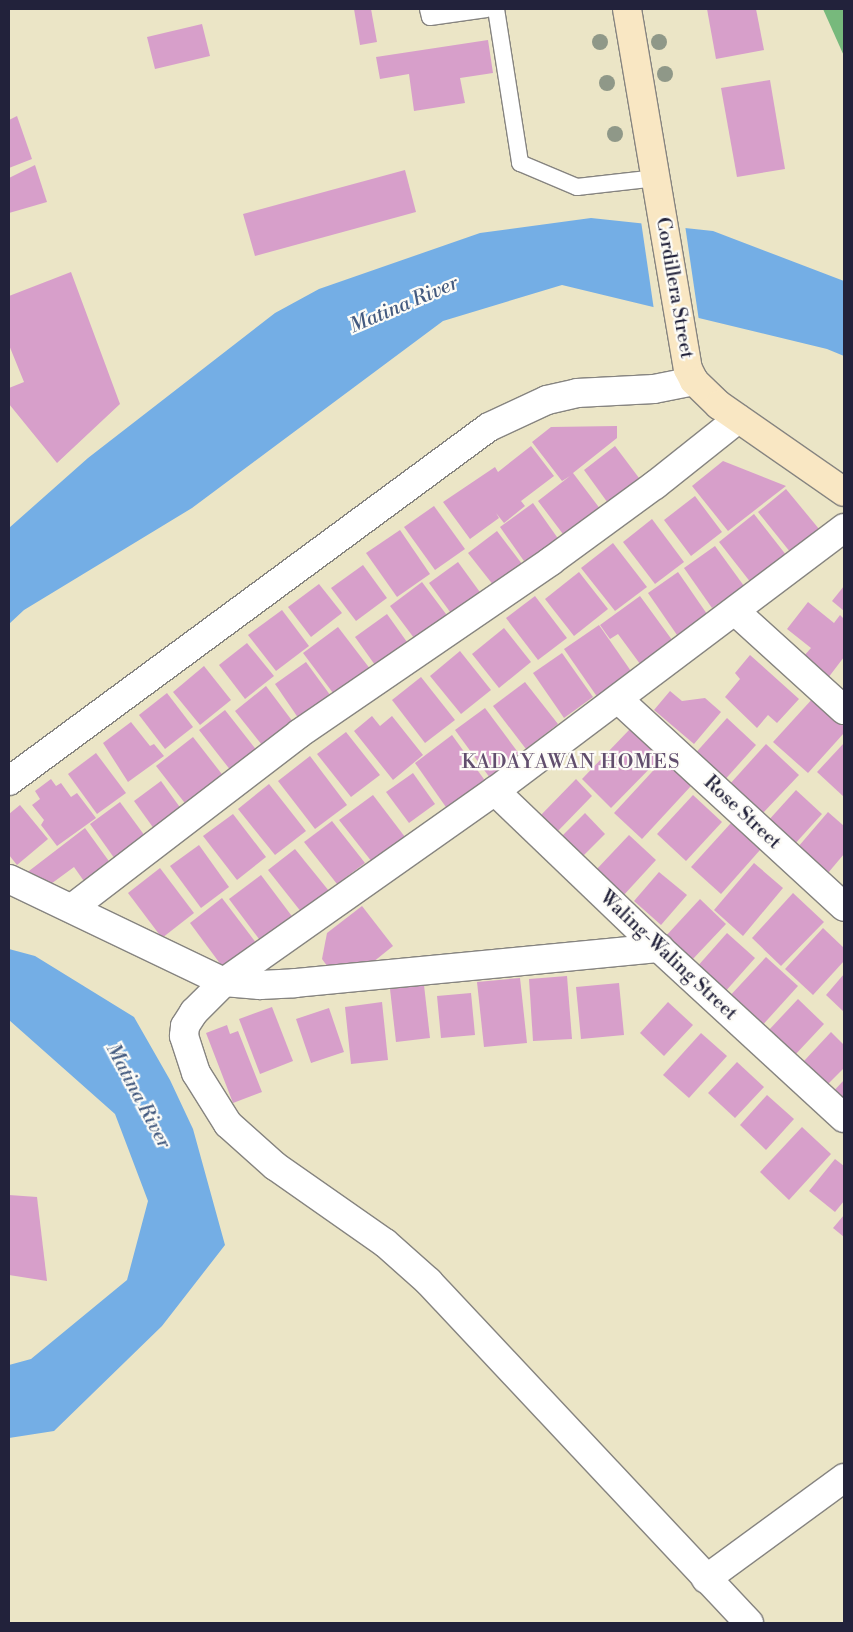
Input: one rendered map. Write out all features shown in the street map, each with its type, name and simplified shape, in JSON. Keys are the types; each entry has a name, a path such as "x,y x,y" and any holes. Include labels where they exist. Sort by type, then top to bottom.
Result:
{"street":[{"name":"Cordillera Street","path":"627,9 681,345 694,381 738,420 844,492"},
{"path":"9,781 488,427 517,412 555,398 578,393 654,389 694,381"},
{"path":"72,908 300,733 567,549 738,420"},
{"path":"748,1623 429,1282 385,1243 275,1166 228,1124 196,1073 184,1036 186,1026 194,1012 224,982 495,791 736,612 844,528"},
{"path":"736,612 844,710"},
{"name":"Rose Street","path":"618,699 844,907"},
{"name":"Waling-Waling Street","path":"495,791 659,948 844,1118"},
{"path":"9,878 224,982 260,985 295,983 659,948"},
{"path":"706,1579 844,1478"}],"lane":[{"path":"428,9 430,17 486,9"},
{"path":"496,9 520,162 577,187 657,187"}],"green space":[{"path":"823,9 844,9 844,56"}],"water":[{"name":"Matina River","path":"591,218 713,231 844,281 844,356 827,349 562,285 443,321 192,508 24,610 9,624 9,528 88,458 275,313 319,289 480,233"},
{"name":"Matina River","path":"9,949 35,956 134,1017 170,1080 193,1129 225,1245 162,1326 54,1431 9,1438 9,1365 31,1359 127,1280 148,1201 115,1114 9,1020"}],"pier":[{"path":"641,221 685,225 699,321 654,310"}],"building":[{"path":"354,9 371,9 377,42 360,45"},
{"path":"707,9 756,9 764,50 716,59"},
{"path":"202,24 210,56 155,69 147,37"},
{"path":"488,40 493,73 460,78 465,103 414,111 409,74 380,79 376,57"},
{"path":"770,80 785,169 737,177 721,88"},
{"path":"17,116 32,159 9,168 9,120"},
{"path":"35,165 47,202 9,213 9,178"},
{"path":"405,170 416,212 255,256 243,214"},
{"path":"71,272 120,404 57,463 9,404 9,388 24,382 9,345 9,296"},
{"path":"617,426 617,438 573,473 604,514 569,542 538,501 570,476 562,481 532,442 551,427"},
{"path":"531,446 554,476 521,501 525,506 504,523 496,513 499,518 470,539 443,502 495,467 498,472"},
{"path":"615,446 645,486 613,510 584,470"},
{"path":"723,461 786,486 728,531 692,486"},
{"path":"786,489 824,535 795,558 758,512"},
{"path":"695,496 722,532 691,556 664,520"},
{"path":"533,503 564,547 531,571 500,527"},
{"path":"434,506 465,549 435,570 404,527"},
{"path":"754,514 790,560 755,588 719,542"},
{"path":"652,519 684,562 655,584 623,542"},
{"path":"400,530 430,574 397,597 366,553"},
{"path":"497,531 522,564 494,586 468,553"},
{"path":"613,543 647,587 615,611 581,568"},
{"path":"715,546 744,586 712,608 684,568"},
{"path":"458,562 482,595 453,616 429,583"},
{"path":"363,565 387,598 356,621 331,588"},
{"path":"579,572 608,609 574,636 545,599"},
{"path":"678,572 707,614 677,635 648,593"},
{"path":"422,582 449,618 417,642 390,606"},
{"path":"319,584 342,613 311,637 288,607"},
{"path":"844,586 844,611 832,601"},
{"path":"535,596 567,638 538,660 506,618"},
{"path":"640,596 675,644 643,668 618,634 610,639 600,625"},
{"path":"808,602 834,623 840,615 844,619 844,657 828,678 803,657 811,648 787,629"},
{"path":"282,610 309,646 276,671 248,635"},
{"path":"387,614 412,649 380,672 355,637"},
{"path":"599,625 633,674 598,698 564,649"},
{"path":"338,627 374,674 339,701 303,653"},
{"path":"504,628 531,662 499,688 472,654"},
{"path":"247,643 274,676 245,699 219,665"},
{"path":"460,651 491,690 461,714 430,676"},
{"path":"562,653 593,697 564,718 533,673"},
{"path":"750,655 799,699 777,723 768,715 757,728 725,697 740,679 735,673"},
{"path":"306,662 333,699 301,722 275,684"},
{"path":"204,666 231,700 200,725 173,692"},
{"path":"421,677 455,720 425,743 392,700"},
{"path":"525,682 558,724 526,749 493,706"},
{"path":"266,686 296,726 266,750 235,711"},
{"path":"670,691 682,701 705,698 721,712 694,744 654,710"},
{"path":"167,693 193,727 165,749 139,715"},
{"path":"814,697 844,725 844,733 808,773 773,742"},
{"path":"485,708 520,755 490,778 455,730"},
{"path":"225,710 261,756 235,776 199,730"},
{"path":"372,716 380,726 392,716 423,755 393,780 354,731"},
{"path":"727,718 756,745 721,784 692,757"},
{"path":"131,722 150,746 154,744 164,756 128,782 103,743"},
{"path":"630,729 660,758 611,808 582,779"},
{"path":"346,732 380,775 351,797 317,754"},
{"path":"452,735 486,782 448,810 415,763"},
{"path":"193,737 228,782 191,811 156,766"},
{"path":"844,743 844,797 817,772"},
{"path":"766,744 799,775 761,815 729,785"},
{"path":"96,753 126,793 97,814 68,774"},
{"path":"310,756 347,805 315,829 278,781"},
{"path":"663,760 691,786 642,839 614,813"},
{"path":"413,773 435,804 409,823 386,792"},
{"path":"51,779 56,786 61,783 71,797 77,793 96,818 57,846 41,825 44,820 32,805 40,799 35,791"},
{"path":"576,779 592,796 556,833 540,816"},
{"path":"161,781 184,813 157,833 134,801"},
{"path":"269,784 306,831 275,855 238,809"},
{"path":"796,790 822,814 793,846 767,822"},
{"path":"373,795 405,837 372,862 339,820"},
{"path":"693,795 722,822 686,861 657,834"},
{"path":"120,802 153,847 122,869 90,824"},
{"path":"20,805 48,839 17,865 9,855 9,814"},
{"path":"828,812 844,826 844,854 828,873 798,847"},
{"path":"585,813 605,834 578,861 557,841"},
{"path":"233,814 266,857 237,880 203,836"},
{"path":"332,821 365,863 337,884 304,842"},
{"path":"731,823 760,850 721,894 691,867"},
{"path":"85,828 111,864 86,884 74,867 40,892 25,874"},
{"path":"629,835 656,860 622,897 595,871"},
{"path":"199,845 229,887 201,908 170,866"},
{"path":"295,849 329,891 302,913 268,870"},
{"path":"754,863 783,888 743,936 714,910"},
{"path":"160,868 194,913 162,938 128,893"},
{"path":"659,872 687,895 661,925 634,901"},
{"path":"261,875 294,919 262,943 229,899"},
{"path":"793,893 824,922 781,966 752,938"},
{"path":"222,898 260,948 227,973 190,923"},
{"path":"700,899 726,924 691,961 665,937"},
{"path":"362,906 393,946 362,971 333,974 322,959 327,933"},
{"path":"823,928 844,948 844,961 813,995 785,969"},
{"path":"727,933 755,958 724,993 696,968"},
{"path":"766,957 798,986 759,1029 727,999"},
{"path":"844,974 844,1012 826,995"},
{"path":"567,976 572,1039 533,1041 529,979"},
{"path":"520,978 527,1043 484,1047 477,982"},
{"path":"619,983 624,1035 581,1039 576,987"},
{"path":"424,985 430,1038 396,1042 390,989"},
{"path":"471,993 475,1035 441,1038 437,996"},
{"path":"798,999 824,1024 794,1056 768,1031"},
{"path":"382,1002 388,1060 351,1064 345,1007"},
{"path":"668,1002 693,1025 664,1056 640,1033"},
{"path":"272,1007 293,1061 260,1074 239,1019"},
{"path":"329,1008 344,1052 311,1063 296,1019"},
{"path":"227,1025 230,1034 238,1031 262,1092 233,1103 206,1033"},
{"path":"831,1032 844,1045 844,1068 827,1085 804,1061"},
{"path":"701,1033 727,1056 689,1098 663,1075"},
{"path":"737,1062 764,1087 735,1118 708,1093"},
{"path":"844,1080 844,1113 828,1097"},
{"path":"767,1095 794,1119 766,1150 740,1125"},
{"path":"802,1127 831,1154 789,1200 760,1172"},
{"path":"835,1159 844,1166 844,1201 835,1212 809,1191"},
{"path":"9,1195 37,1197 47,1281 9,1275"},
{"path":"844,1215 844,1237 833,1228"}],"district":[{"name":"KADAYAWAN HOMES","path":"571,762"}]}
